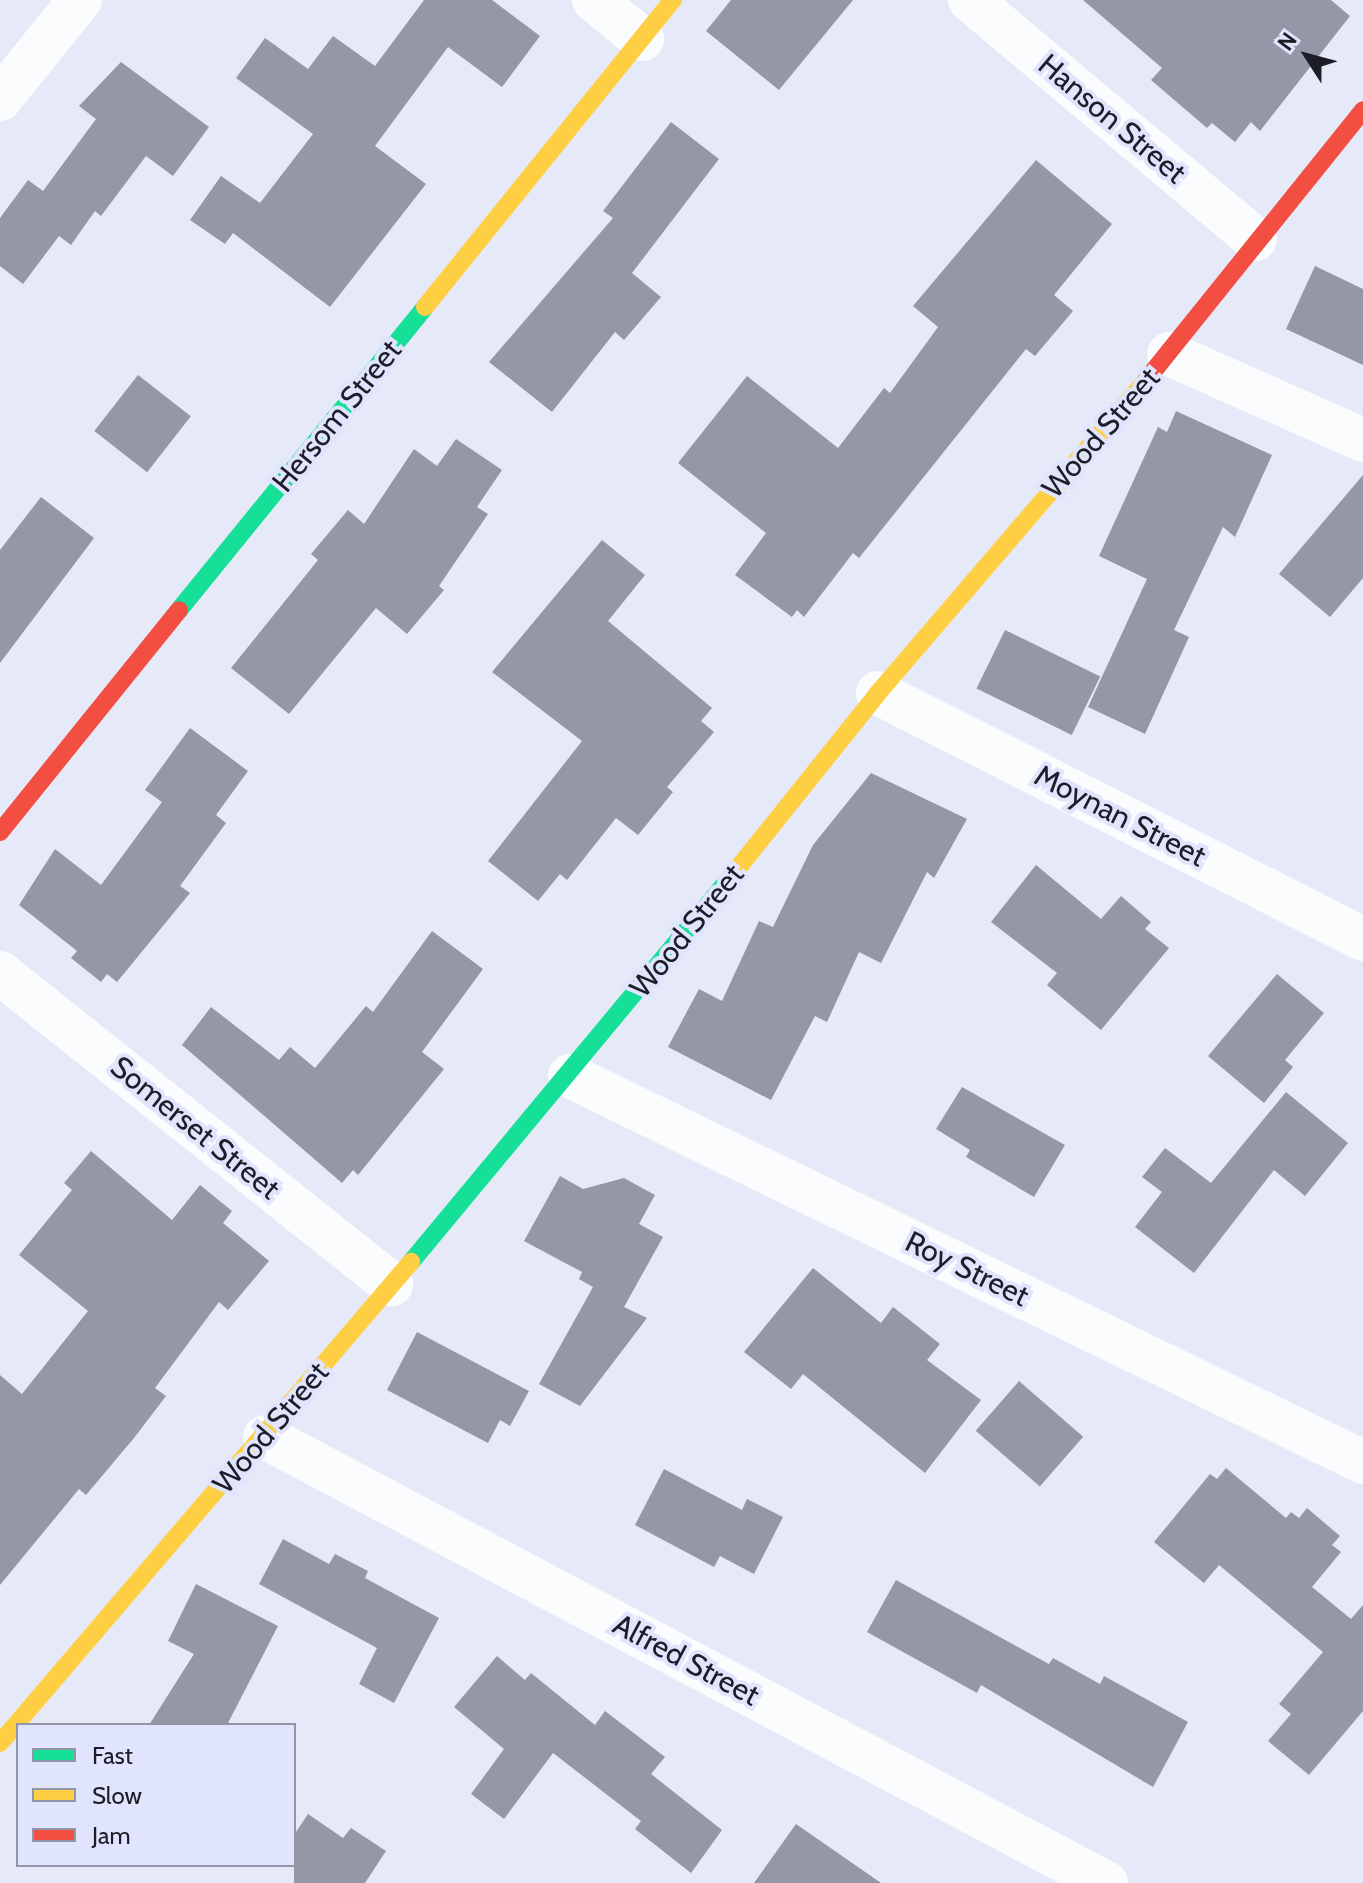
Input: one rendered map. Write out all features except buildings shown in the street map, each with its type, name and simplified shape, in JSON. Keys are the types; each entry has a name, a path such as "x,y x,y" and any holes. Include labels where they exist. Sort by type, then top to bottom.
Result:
{"street":[{"path":"0,99 80,0"},
{"path":"594,0 642,39"},
{"name":"Hersom Street","path":"0,832 673,0"},
{"name":"Hanson Street","path":"970,0 1255,239"},
{"name":"Wood Street","path":"17,1723 265,1437 391,1284 570,1076 878,693 1169,354 1255,239 1363,110"},
{"path":"1169,354 1363,440"},
{"name":"Moynan Street","path":"878,693 1363,939"},
{"name":"Somerset Street","path":"0,973 391,1284"},
{"name":"Roy Street","path":"570,1076 1363,1462"},
{"name":"Alfred Street","path":"265,1437 1106,1883"},
{"name":"Wood Street","path":"0,1743 16,1725"}],"traffic: fast":[{"path":"179,610 425,307"},
{"path":"411,1262 726,883"}],"traffic: slow":[{"path":"425,307 673,0"},
{"path":"726,883 878,693 1147,379"},
{"path":"17,1723 411,1262"},
{"path":"0,1743 16,1724"}],"traffic: jam":[{"path":"1147,379 1363,110"},
{"path":"0,832 179,610"}]}
